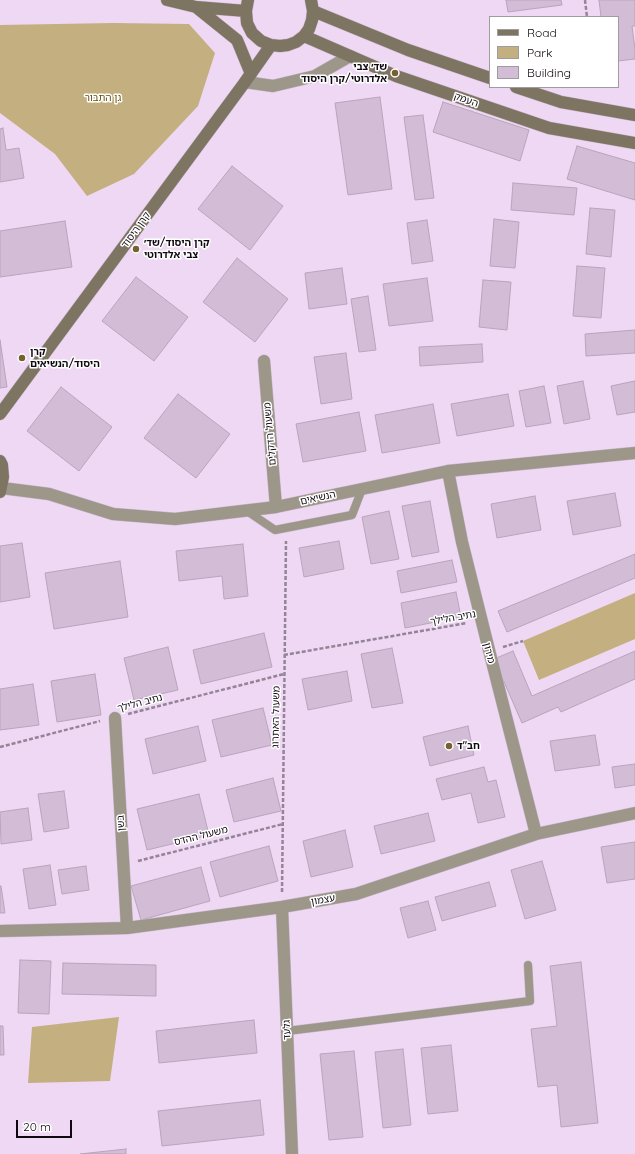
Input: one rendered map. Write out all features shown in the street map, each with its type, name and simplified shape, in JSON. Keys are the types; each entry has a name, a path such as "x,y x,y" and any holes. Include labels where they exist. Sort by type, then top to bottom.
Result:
{"main road":[{"path":"167,0 196,7 247,6 247,23 252,33 261,41 271,45 280,46 296,42 304,36 309,29 312,20 312,5 408,50 489,78"},
{"path":"196,7 237,40 248,78"},
{"name":"העמק","path":"304,36 396,76 549,128 635,143"},
{"name":"קרן היסוד","path":"0,414 271,45"},
{"path":"519,88 561,102 632,112"},
{"path":"0,461 3,477 1,490"}],"street":[{"path":"248,78 273,86 315,76 350,56"},
{"name":"משעול הדקלים","path":"264,361 276,507"},
{"name":"הנשיאים","path":"1,490 49,494 113,514 175,520 276,507 448,471 635,453"},
{"name":"מירון","path":"448,471 462,542 536,834"},
{"name":"בשן","path":"115,718 127,928"},
{"name":"עצמון","path":"0,931 127,928 282,907 356,894 536,834 635,813"},
{"name":"גלעד","path":"282,907 292,1154"}],"lane":[{"path":"248,511 275,530 286,528 352,514 362,489"},
{"path":"287,1031 530,1001 528,965"}],"path":[{"path":"585,0 587,16"},
{"name":"משעול האתרוג","path":"282,907 286,528"},
{"name":"נתיב הלילך","path":"284,655 482,621"},
{"name":"נתיב הלילך","path":"0,747 284,674"},
{"name":"משעול ההדס","path":"124,865 283,824"}],"green space":[{"name":"גן התבור","path":"113,23 189,24 215,53 198,106 134,174 87,196 55,154 0,113 0,25"},
{"path":"635,593 635,639 539,680 523,641"},
{"path":"119,1017 110,1081 28,1083 32,1027"}],"building":[{"path":"506,0 561,0 562,5 508,12"},
{"path":"599,0 635,0 635,26 632,26 635,59 619,61 619,16 601,16"},
{"path":"380,97 392,189 348,195 335,103"},
{"path":"443,102 529,130 520,161 433,132"},
{"path":"423,115 434,198 415,200 404,117"},
{"path":"3,128 6,150 19,148 24,178 0,182 0,129"},
{"path":"577,146 635,163 635,200 567,179"},
{"path":"232,166 283,206 250,250 198,209"},
{"path":"513,183 577,188 574,215 511,210"},
{"path":"590,208 615,210 611,257 586,254"},
{"path":"494,219 519,222 515,268 490,266"},
{"path":"427,220 433,261 412,264 407,223"},
{"path":"65,221 72,267 0,277 0,231"},
{"path":"237,258 288,299 255,342 203,302"},
{"path":"577,266 605,268 601,318 573,316"},
{"path":"342,268 347,304 309,309 305,273"},
{"path":"136,277 188,317 154,361 102,321"},
{"path":"427,278 433,321 389,326 383,284"},
{"path":"483,280 511,282 507,330 479,327"},
{"path":"368,296 376,350 359,352 351,299"},
{"path":"635,330 635,353 586,356 585,334"},
{"path":"0,340 7,387 0,388"},
{"path":"482,344 483,362 420,366 419,347"},
{"path":"346,353 352,399 321,404 314,357"},
{"path":"583,381 590,419 564,424 557,386"},
{"path":"635,381 635,412 617,415 611,386"},
{"path":"544,386 551,423 526,427 519,391"},
{"path":"61,387 112,427 79,471 27,431"},
{"path":"178,394 230,434 196,478 144,438"},
{"path":"508,394 514,426 457,436 451,404"},
{"path":"433,404 440,443 382,453 375,415"},
{"path":"359,412 366,451 303,462 296,424"},
{"path":"615,493 621,526 573,535 567,501"},
{"path":"535,496 541,530 497,538 491,504"},
{"path":"430,501 439,552 412,557 402,506"},
{"path":"389,511 399,559 371,564 362,517"},
{"path":"339,541 344,569 304,577 299,548"},
{"path":"22,543 30,597 0,602 0,546"},
{"path":"243,544 248,596 224,599 222,576 179,581 176,551"},
{"path":"635,554 635,578 507,632 498,611"},
{"path":"452,560 457,582 401,593 397,571"},
{"path":"120,561 128,617 54,629 45,573"},
{"path":"456,592 461,617 405,628 401,603"},
{"path":"264,633 272,667 201,684 193,650"},
{"path":"168,647 178,690 134,700 124,658"},
{"path":"392,648 403,703 372,708 361,654"},
{"path":"513,651 532,696 635,651 635,679 561,712 558,707 522,723 494,659"},
{"path":"347,671 352,701 308,710 302,679"},
{"path":"95,674 101,715 57,722 51,681"},
{"path":"33,684 39,725 0,730 0,689"},
{"path":"263,708 272,745 221,757 212,720"},
{"path":"198,726 206,761 153,774 145,739"},
{"name":"חב\"ד","path":"468,726 474,755 430,766 423,737"},
{"path":"595,735 600,765 555,771 550,741"},
{"path":"635,764 635,785 615,788 612,767"},
{"path":"484,767 488,782 496,780 505,817 478,823 471,793 442,800 436,779"},
{"path":"273,778 281,811 234,822 226,790"},
{"path":"64,791 69,828 44,832 38,794"},
{"path":"199,794 209,835 147,850 137,809"},
{"path":"28,808 32,840 1,844 0,812"},
{"path":"428,813 435,841 381,854 374,826"},
{"path":"345,830 353,867 311,877 303,841"},
{"path":"635,842 635,879 607,883 601,847"},
{"path":"269,846 278,881 220,897 210,862"},
{"path":"542,861 556,910 525,919 511,870"},
{"path":"50,865 56,905 29,909 23,869"},
{"path":"86,866 89,890 62,894 58,870"},
{"path":"201,867 210,901 141,920 131,886"},
{"path":"489,882 496,906 442,921 435,897"},
{"path":"1,886 5,913 0,913"},
{"path":"428,901 436,930 408,938 400,908"},
{"path":"20,960 51,961 49,1014 18,1013"},
{"path":"581,962 598,1123 561,1127 557,1085 538,1087 531,1029 557,1026 550,966"},
{"path":"63,963 156,965 156,996 62,994"},
{"path":"254,1020 257,1053 159,1063 156,1031"},
{"path":"0,1026 3,1026 4,1055 0,1055"},
{"path":"451,1045 458,1111 428,1114 421,1048"},
{"path":"403,1049 411,1125 383,1128 375,1052"},
{"path":"354,1051 363,1137 329,1140 320,1054"},
{"path":"260,1100 264,1135 162,1146 158,1111"},
{"path":"126,1149 126,1154 80,1154"}],"place":[{"name":"שד׳ צבי אלדרוטי/קרן היסוד","path":"395,73"},
{"name":"קרן היסוד/שד׳ צבי אלדרוטי","path":"136,249"},
{"name":"קרן היסוד/הנשיאים","path":"22,358"},
{"name":"חב\"ד","path":"449,746"}]}
